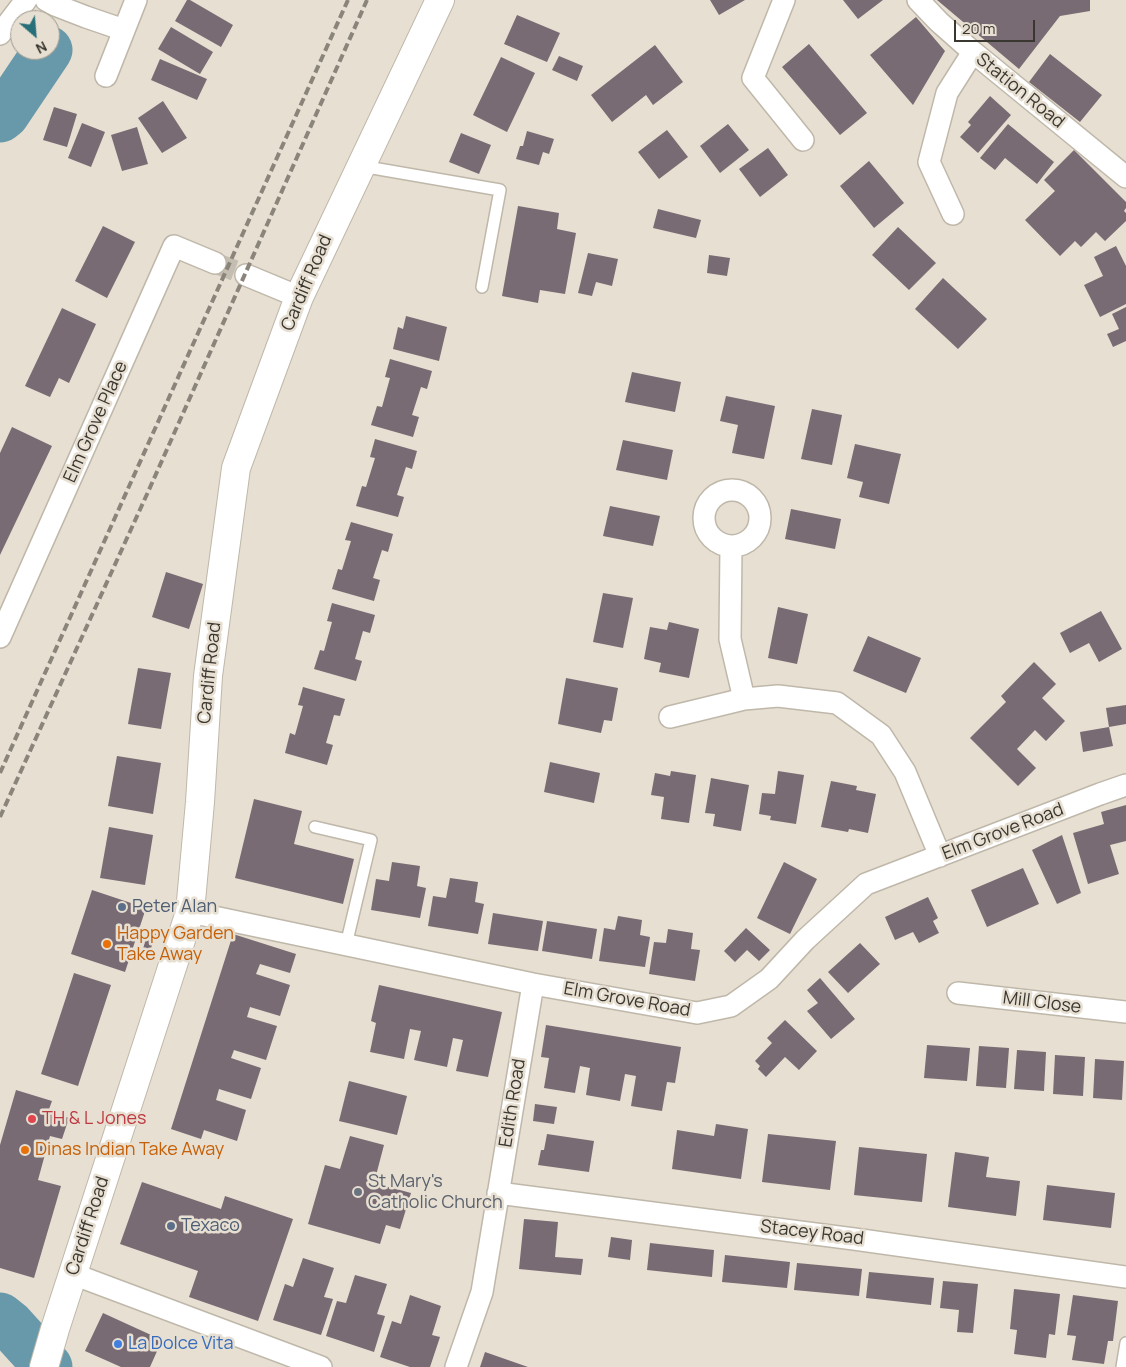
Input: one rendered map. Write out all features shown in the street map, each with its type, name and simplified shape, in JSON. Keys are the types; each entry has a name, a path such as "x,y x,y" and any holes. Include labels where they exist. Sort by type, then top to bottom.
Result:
{"main road":[{"name":"Cardiff Road","path":"44,1367 190,912 200,802 208,676 236,468 299,297 440,0"}],"street":[{"path":"0,34 26,0"},
{"path":"106,76 136,0"},
{"path":"784,0 753,78 803,140"},
{"name":"Station Road","path":"918,0 939,22 973,52 1126,177"},
{"path":"51,3 86,18 124,30"},
{"path":"953,214 929,162 947,93 973,52"},
{"name":"Elm Grove Place","path":"0,637 174,246 215,263"},
{"path":"246,275 299,297"},
{"path":"731,546 730,640 744,699"},
{"path":"670,717 744,699 778,696 837,703 881,735 905,772 940,856"},
{"name":"Elm Grove Road","path":"190,912 533,984 697,1013 731,1006 769,979 805,940 866,884 1100,794 1126,786"},
{"name":"Edith Road","path":"456,1367 482,1292 533,984"},
{"name":"Mill Close","path":"958,993 1126,1012"},
{"name":"Stacey Road","path":"498,1193 854,1239 1126,1277"},
{"path":"73,1274 321,1367"}],"lane":[{"path":"360,166 500,190 482,287"},
{"path":"314,827 371,840 346,945"},
{"path":"1122,1367 1126,1343"}],"building":[{"path":"187,0 233,25 221,47 175,21"},
{"path":"710,0 745,0 719,15"},
{"path":"843,0 883,0 858,19"},
{"path":"937,0 1090,0 1090,11 1060,16 1019,69"},
{"path":"517,15 560,33 547,62 504,44"},
{"path":"916,17 945,51 913,105 870,55"},
{"path":"171,27 213,52 200,74 158,49"},
{"path":"809,44 867,113 840,135 782,67"},
{"path":"655,45 683,82 653,105 646,95 612,122 591,95"},
{"path":"1050,54 1102,95 1080,122 1029,82"},
{"path":"559,56 583,66 577,81 552,70"},
{"path":"501,57 535,73 507,132 473,115"},
{"path":"160,59 207,79 197,100 151,80"},
{"path":"990,96 1011,115 978,153 960,137 971,125 968,122"},
{"path":"163,101 187,138 162,153 138,118"},
{"path":"54,107 77,114 67,147 43,140"},
{"path":"82,123 105,132 91,167 68,158"},
{"path":"728,124 749,150 720,173 700,146"},
{"path":"1008,124 1054,162 1037,184 1005,158 995,170 980,158"},
{"path":"137,127 148,164 122,171 111,135"},
{"path":"667,130 688,157 659,179 638,152"},
{"path":"527,131 554,139 549,154 543,152 539,165 516,159 520,146 523,146"},
{"path":"461,133 491,145 479,174 449,162"},
{"path":"768,148 788,175 760,197 739,169"},
{"path":"1074,150 1126,202 1124,211 1126,213 1126,221 1105,241 1096,232 1081,247 1075,241 1060,256 1025,220 1055,191 1044,180"},
{"path":"869,161 904,203 874,228 840,186"},
{"path":"518,206 559,213 557,229 576,233 565,294 540,290 538,303 502,296"},
{"path":"658,209 701,220 696,238 653,228"},
{"path":"103,226 135,242 107,298 75,281"},
{"path":"898,227 936,263 909,290 872,255"},
{"path":"1116,246 1126,266 1126,304 1100,317 1084,285 1103,276 1094,257"},
{"path":"588,253 618,259 612,286 596,282 592,296 578,293"},
{"path":"709,255 730,258 727,276 707,273"},
{"path":"943,278 987,319 958,349 915,309"},
{"path":"1126,307 1126,341 1113,347 1107,334 1119,329 1112,314"},
{"path":"62,308 96,324 69,383 59,378 50,397 25,386"},
{"path":"406,316 447,327 439,361 393,349 398,327 403,329"},
{"path":"390,359 432,371 427,389 421,387 412,415 419,417 413,437 371,425 377,406 382,407 390,378 385,377"},
{"path":"632,372 681,382 675,412 625,402"},
{"path":"726,396 775,406 764,459 732,453 738,425 720,421"},
{"path":"812,409 842,415 832,465 801,459"},
{"path":"12,427 52,446 0,555 0,453"},
{"path":"375,439 417,451 412,469 406,467 397,495 404,497 398,517 356,506 362,486 366,487 375,458 370,457"},
{"path":"623,440 673,450 667,480 616,470"},
{"path":"855,444 901,454 889,504 859,497 863,482 847,478"},
{"path":"610,506 660,516 653,546 603,536"},
{"path":"791,509 841,519 835,549 785,539"},
{"path":"351,522 393,534 388,552 382,550 373,578 380,580 374,601 332,589 338,569 342,570 351,541 345,540"},
{"path":"166,572 203,584 189,629 152,617"},
{"path":"603,593 633,598 623,648 593,642"},
{"path":"332,603 375,615 370,633 363,631 355,659 362,661 356,681 314,669 320,650 324,651 332,622 327,621"},
{"path":"778,607 808,614 797,664 768,658"},
{"path":"1101,611 1122,649 1099,662 1089,643 1070,653 1060,633"},
{"path":"669,622 699,629 689,678 659,672 661,663 644,659 650,627 667,630"},
{"path":"868,636 921,658 906,693 853,671"},
{"path":"1034,662 1056,684 1042,698 1065,721 1046,741 1035,730 1017,749 1036,768 1018,786 970,738 1006,702 1001,696"},
{"path":"138,668 171,673 161,729 128,724"},
{"path":"566,678 618,688 612,721 604,720 601,733 558,724"},
{"path":"303,687 345,699 340,716 334,715 326,743 333,745 327,765 285,753 290,733 295,735 303,706 298,705"},
{"path":"1126,705 1126,724 1109,727 1106,708"},
{"path":"1109,727 1113,746 1083,752 1080,732"},
{"path":"117,756 161,763 153,814 108,806"},
{"path":"550,762 600,773 594,803 544,792"},
{"path":"671,771 696,775 689,823 661,819 664,797 651,795 655,773 670,776"},
{"path":"778,771 804,775 796,824 770,820 771,816 759,814 762,793 775,794"},
{"path":"711,778 749,785 741,831 713,826 715,814 705,813"},
{"path":"831,781 857,786 856,790 876,794 868,833 849,829 848,832 821,827"},
{"path":"254,799 302,811 294,844 354,859 343,904 235,878"},
{"path":"1126,805 1126,841 1110,845 1119,874 1088,884 1073,833 1104,824 1101,812"},
{"path":"109,827 153,835 145,885 100,878"},
{"path":"1062,835 1081,893 1057,904 1032,850"},
{"path":"392,862 420,866 417,886 426,888 420,918 371,910 376,879 389,881"},
{"path":"784,862 817,879 790,934 757,918"},
{"path":"1023,868 1039,904 987,927 971,890"},
{"path":"450,878 478,882 475,902 484,904 478,934 428,926 433,896 446,898"},
{"path":"92,890 146,908 125,972 71,954"},
{"path":"928,897 938,918 933,921 939,933 919,943 913,932 895,940 885,917"},
{"path":"493,913 543,921 538,951 488,944"},
{"path":"618,916 642,920 640,935 650,937 645,967 599,961 604,928 615,930"},
{"path":"547,921 597,929 592,959 542,951"},
{"path":"746,928 770,950 759,961 747,950 735,962 724,951"},
{"path":"668,929 693,933 691,949 700,950 695,981 649,974 654,942 666,943"},
{"path":"148,931 156,934 150,951 143,949"},
{"path":"233,934 296,954 290,973 260,964 256,974 290,985 280,1016 250,1007 247,1017 277,1026 266,1060 234,1050 231,1058 261,1068 251,1099 219,1089 216,1100 246,1110 237,1141 204,1130 201,1139 171,1129"},
{"path":"860,943 880,964 848,993 828,972"},
{"path":"74,973 111,985 78,1086 41,1074"},
{"path":"820,978 855,1019 831,1039 807,1011 818,1003 807,990"},
{"path":"379,985 502,1012 488,1077 456,1071 463,1040 453,1038 447,1067 414,1060 421,1031 410,1029 404,1059 370,1052 376,1023 371,1021"},
{"path":"785,1020 817,1051 799,1070 785,1057 766,1077 758,1069 760,1066 755,1061 772,1043 767,1038"},
{"path":"546,1025 681,1047 675,1083 667,1082 662,1111 631,1106 636,1076 625,1074 620,1101 586,1095 590,1068 580,1066 575,1093 544,1088 549,1058 541,1057"},
{"path":"927,1045 970,1048 967,1081 924,1078"},
{"path":"979,1046 1009,1048 1006,1088 976,1086"},
{"path":"1017,1050 1046,1052 1044,1091 1014,1089"},
{"path":"1055,1055 1085,1057 1083,1096 1053,1094"},
{"path":"1095,1059 1124,1061 1122,1100 1093,1098"},
{"path":"349,1081 407,1096 397,1135 339,1121"},
{"path":"16,1090 52,1101 48,1112 69,1118 62,1139 50,1136 38,1180 61,1186 34,1278 0,1268 0,1145"},
{"path":"535,1104 557,1107 554,1124 533,1121"},
{"path":"716,1124 748,1129 741,1179 672,1169 677,1130 714,1136"},
{"path":"547,1134 594,1141 589,1172 538,1165 541,1150 544,1150"},
{"path":"768,1134 836,1141 830,1190 762,1182"},
{"path":"350,1136 384,1145 374,1183 411,1193 400,1229 386,1225 380,1244 308,1224 325,1165 340,1169"},
{"path":"859,1147 927,1154 922,1202 854,1195"},
{"path":"955,1152 989,1157 986,1177 1020,1181 1016,1216 948,1207"},
{"path":"142,1182 221,1209 225,1196 293,1219 258,1321 189,1297 198,1271 120,1244"},
{"path":"1047,1185 1115,1193 1111,1228 1043,1220"},
{"path":"524,1219 558,1222 555,1257 583,1259 581,1275 519,1269"},
{"path":"611,1237 632,1240 630,1260 608,1257"},
{"path":"650,1243 714,1250 712,1277 647,1270"},
{"path":"725,1255 790,1262 787,1288 722,1282"},
{"path":"303,1258 334,1268 324,1297 333,1299 321,1335 273,1320 285,1284 293,1287"},
{"path":"797,1263 862,1269 859,1296 794,1290"},
{"path":"869,1272 934,1278 931,1305 866,1298"},
{"path":"355,1275 387,1284 377,1314 385,1316 374,1352 326,1336 337,1301 346,1303"},
{"path":"943,1281 978,1284 973,1333 957,1332 959,1310 940,1308"},
{"path":"1014,1289 1060,1294 1055,1335 1049,1334 1046,1358 1014,1354 1017,1330 1010,1329"},
{"path":"410,1295 441,1306 432,1335 440,1337 430,1367 410,1367 380,1357 392,1321 401,1324"},
{"path":"1073,1295 1118,1301 1113,1341 1108,1341 1104,1364 1072,1360 1076,1336 1067,1335"},
{"path":"103,1313 162,1340 150,1367 121,1367 85,1351"},
{"path":"485,1352 528,1367 480,1367"}],"waterway":[{"path":"0,118 5,114 41,60"},
{"path":"0,1317 10,1325 48,1367"}],"tunnel":[{"path":"215,263 246,275"}],"railway":[{"path":"0,773 348,0"},
{"path":"0,817 148,492 367,0"}],"place":[{"name":"Peter Alan","path":"122,907"},
{"name":"Happy Garden Take Away","path":"107,944"},
{"name":"TH & L Jones","path":"32,1119"},
{"name":"Dinas Indian Take Away","path":"25,1150"},
{"name":"St Mary's Catholic Church","path":"358,1192"},
{"name":"Texaco","path":"171,1226"},
{"name":"La Dolce Vita","path":"118,1344"}]}
